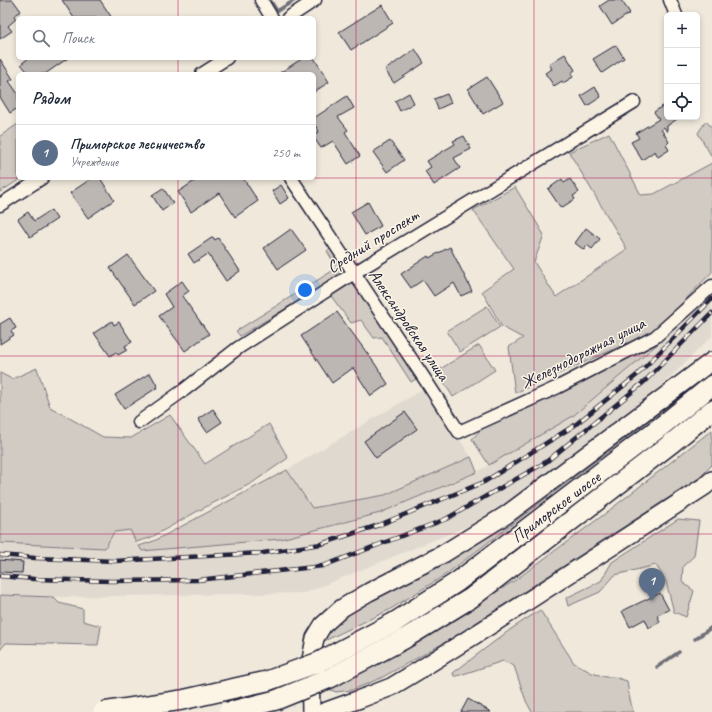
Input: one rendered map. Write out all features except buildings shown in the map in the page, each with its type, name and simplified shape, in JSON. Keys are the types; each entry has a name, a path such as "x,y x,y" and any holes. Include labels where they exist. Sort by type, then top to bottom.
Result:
{"main road":[{"name":"Приморское шоссе","path":"103,712 182,700 267,681 319,662 395,622 457,582 664,424 712,385"},
{"name":"Приморское шоссе","path":"228,712 276,700 323,681 404,639 471,598 673,442 712,410"}],"street":[{"path":"261,0 271,16"},
{"path":"291,16 315,0"},
{"path":"670,0 675,12"},
{"path":"209,72 219,69 226,60"},
{"name":"Средний проспект","path":"139,422 184,390 238,348 354,273 634,102"},
{"path":"0,205 39,180"},
{"name":"Александровская улица","path":"292,180 459,432"},
{"name":"Железнодорожная улица","path":"459,432 558,387 655,337 712,286"},
{"path":"311,712 310,665 315,638 323,625 342,608 369,592 443,554 506,515 712,361"},
{"path":"324,712 391,687 497,621 699,491 712,480"}],"shaded area":[{"path":"706,121 712,128 712,157 698,133"},
{"path":"16,125 16,180 19,180 0,192 0,136"},
{"path":"609,133 641,195 654,194 712,163 712,272 655,331 515,393 509,347 523,338 502,327 482,291 514,269 473,210 515,187 544,235 534,262 556,297 627,249 569,152"},
{"path":"332,247 346,268 346,272 240,336 236,331 337,268 327,251"},
{"path":"355,281 416,379 411,382 382,337 374,338 361,320 351,323 331,296"},
{"path":"712,288 712,336 642,405 492,516 305,593 53,597 0,595 0,543 105,548 114,532 130,530 142,551 281,539 380,513 477,472 573,416 661,341"},
{"path":"487,306 500,327 460,352 447,331"},
{"path":"661,341 573,416 489,465 472,439 488,422 565,390"},
{"path":"479,345 495,370 453,397 437,371"},
{"path":"37,368 50,407 103,437 131,438 170,415 205,464 269,424 288,458 252,483 150,538 136,542 130,530 114,532 105,548 0,543 0,373 12,379"},
{"path":"712,370 712,373 445,575 389,610 320,643 327,627 346,609 461,550"},
{"path":"425,388 471,457 385,495 312,508 287,470"},
{"path":"712,430 712,465 699,478 451,639 381,678 352,690 336,692 326,688 387,660 514,581 602,516"},
{"path":"471,457 477,472 380,513 281,539 142,551 139,546 154,541 287,470 312,508 385,495"},
{"path":"678,519 699,521 694,556 683,566 682,582 694,591 686,617 674,612 666,582 656,565 615,575 600,592 568,606 566,598 601,581 612,562"},
{"path":"0,595 53,597 59,603 83,609 83,621 101,626 98,645 6,643 0,650"},
{"path":"540,610 574,663 592,673 627,681 633,712 532,712 526,701 514,666 503,661 454,676 453,673 511,629"}],"waterway":[{"path":"270,0 277,11 295,0"},
{"path":"695,639 712,627"},
{"path":"657,667 679,652"}],"railway":[{"path":"0,555 115,561 263,553 321,544 379,525 484,482 575,425 637,375 712,299"},
{"path":"0,576 34,579 111,581 198,580 323,566 446,519 546,462 644,382 712,313"}],"place":[{"name":"Приморское лесничество","path":"652,601"}]}
